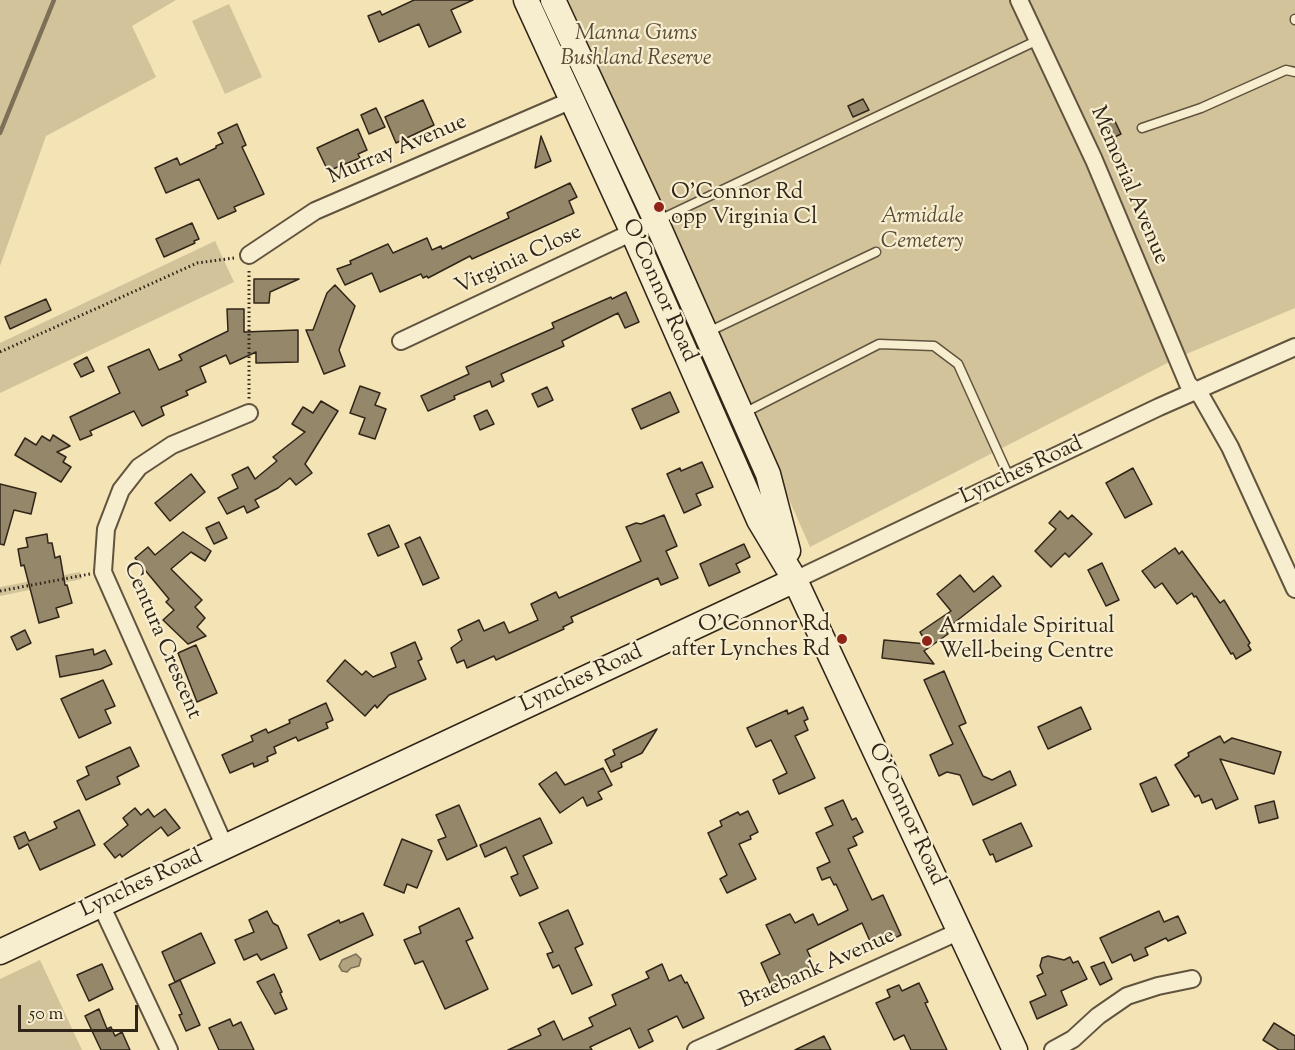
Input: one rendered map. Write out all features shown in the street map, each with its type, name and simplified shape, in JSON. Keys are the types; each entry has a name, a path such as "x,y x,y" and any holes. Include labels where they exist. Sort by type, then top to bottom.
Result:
{"street":[{"name":"O'Connor Road","path":"526,0 633,233 759,520 795,580 1015,1050"},
{"name":"O'Connor Road","path":"553,0 656,221 768,474 795,580"},
{"name":"Memorial Avenue","path":"1019,0 1094,159 1188,384 1201,396 1230,447 1295,589"},
{"name":"Murray Avenue","path":"243,260 315,211 572,100"},
{"name":"Virginia Close","path":"401,341 656,221"},
{"name":"Lynches Road","path":"0,952 795,580 1009,477 1295,346"},
{"name":"Centura Crescent","path":"225,847 103,572 106,529 121,490 139,467 172,445 249,413"},
{"path":"101,905 170,1050"},
{"name":"Braebank Avenue","path":"696,1050 960,931"},
{"path":"1053,1050 1073,1039 1098,1016 1127,996 1158,986 1192,979"}],"lane":[{"path":"656,221 1038,40"},
{"path":"1142,128 1201,108 1286,70 1295,72"},
{"path":"705,333 876,252"},
{"path":"741,414 879,344 934,346 958,364 1009,477"}],"path":[{"path":"0,352 197,263 243,260 249,389"},
{"path":"0,591 92,573"}],"green space":[{"path":"0,0 176,0 132,26 156,77 46,136 0,266"},
{"name":"Armidale Cemetery","path":"563,0 1295,0 1295,308 1177,358 810,547 714,329"},
{"path":"229,4 262,77 225,94 192,21"},
{"path":"215,241 234,282 0,393 0,343"},
{"path":"80,572 82,579 0,596 0,587"},
{"path":"40,960 82,1050 0,1050 0,979"}],"shaded area":[{"path":"356,954 361,959 359,966 347,972 342,971 339,966 342,960"}],"building":[{"path":"414,0 473,0 451,10 461,32 429,47 419,24 379,42 368,16 380,11 382,15"},
{"path":"863,99 869,110 853,117 848,106"},
{"path":"423,100 434,125 396,143 385,117"},
{"path":"376,108 385,127 369,134 361,115"},
{"path":"1113,117 1121,134 1106,141 1098,125"},
{"path":"237,124 246,145 242,147 264,194 234,207 236,211 218,219 199,179 166,193 155,168 177,158 180,165 216,148 223,143 218,133"},
{"path":"358,129 367,150 358,154 360,158 328,171 317,148"},
{"path":"541,136 551,161 535,168"},
{"path":"570,183 577,197 569,201 574,213 472,259 470,256 428,278 427,276 423,278 421,274 380,292 372,273 345,285 337,269 388,244 393,253 427,238 432,250 441,246 442,249 509,218 507,213"},
{"path":"192,223 199,239 164,257 156,239"},
{"path":"254,279 299,279 270,292 269,303 254,303"},
{"path":"335,285 355,306 339,350 345,366 324,374 306,330 313,330 327,293"},
{"path":"626,292 639,322 625,328 618,313 562,341 564,346 501,374 504,381 492,387 490,381 454,396 455,399 428,411 421,396 469,374 466,367 554,328 552,323"},
{"path":"46,299 51,310 10,329 5,317"},
{"path":"227,309 244,309 244,332 298,330 298,362 256,363 256,352 230,364 226,355 200,367 206,382 186,391 188,395 161,407 164,415 142,426 134,411 90,431 92,435 80,440 70,417 120,393 108,367 149,349 159,370 182,360 179,355 228,331"},
{"path":"87,357 94,371 81,377 74,364"},
{"path":"360,386 380,393 375,405 386,409 375,439 359,434 365,418 350,413"},
{"path":"547,387 553,400 538,407 532,394"},
{"path":"670,392 679,412 641,429 632,409"},
{"path":"321,401 338,411 305,464 312,473 296,485 290,478 278,488 255,500 259,507 247,513 244,506 227,514 218,498 238,488 232,475 248,467 255,479 277,461 273,457 305,432 292,424 303,407 313,413"},
{"path":"487,410 494,424 480,430 474,416"},
{"path":"53,435 70,446 57,452 66,457 63,462 71,467 61,482 15,455 25,438 36,445 42,436 50,441"},
{"path":"702,462 713,487 696,494 701,505 684,513 667,474"},
{"path":"1133,468 1152,504 1125,518 1106,483"},
{"path":"191,474 205,492 170,521 155,503"},
{"path":"0,484 36,493 31,514 14,510 4,545 0,544"},
{"path":"1060,511 1068,519 1072,515 1092,534 1069,557 1065,553 1051,567 1035,551 1056,529 1049,523"},
{"path":"664,515 677,546 666,551 678,578 661,585 658,578 571,617 573,622 563,627 564,629 496,660 494,656 467,668 464,660 457,663 451,648 462,640 458,630 479,620 484,631 504,622 509,633 538,620 531,604 556,592 559,598 641,561 626,527"},
{"path":"219,522 227,538 214,544 206,528"},
{"path":"389,525 399,547 378,556 368,534"},
{"path":"183,532 211,551 205,561 191,552 171,569 202,600 195,607 205,618 197,627 206,636 188,644 163,620 174,610 166,602 169,599 135,558 148,547 155,555"},
{"path":"47,534 48,543 52,543 55,558 60,556 65,585 67,585 72,603 56,608 59,617 39,623 18,549 28,547 26,538"},
{"path":"420,537 439,578 423,585 405,544"},
{"path":"744,544 750,557 736,564 740,572 709,586 700,564"},
{"path":"1175,548 1179,554 1182,551 1220,603 1224,600 1250,643 1248,645 1251,650 1236,659 1196,596 1194,597 1192,593 1177,604 1162,583 1155,588 1142,571"},
{"path":"1102,563 1119,600 1106,606 1088,570"},
{"path":"960,575 974,592 993,576 1001,586 945,630 948,634 924,651 934,664 882,658 884,640 927,644 920,632 951,611 937,594"},
{"path":"25,630 31,643 17,650 11,637"},
{"path":"415,642 422,659 418,661 426,679 389,695 377,708 375,705 365,716 327,681 345,660 362,675 366,671 373,677 396,667 391,653"},
{"path":"196,645 217,693 197,702 178,653"},
{"path":"93,649 94,655 105,650 112,664 101,669 60,677 56,656"},
{"path":"944,671 966,723 959,726 983,776 992,780 1010,771 1016,785 973,805 960,775 947,772 939,776 930,755 953,744 924,680"},
{"path":"103,680 115,706 105,710 111,723 79,738 61,699"},
{"path":"326,703 333,720 326,723 328,728 298,741 296,737 274,747 276,753 267,757 268,761 254,767 253,763 230,773 222,755 253,741 251,736 266,729 268,733 290,723 289,720"},
{"path":"803,707 808,719 804,721 808,730 795,736 815,778 779,794 773,780 787,773 771,740 756,747 747,728 787,710 788,714"},
{"path":"1081,707 1091,729 1048,749 1038,727"},
{"path":"657,729 642,753 621,763 622,767 611,772 605,760 615,755 613,750"},
{"path":"1220,736 1224,743 1232,738 1281,752 1274,774 1220,759 1238,799 1216,809 1212,799 1202,803 1199,795 1195,797 1175,765 1189,756 1188,753"},
{"path":"130,747 139,766 117,777 120,784 86,800 77,781 89,775 86,767"},
{"path":"603,768 612,785 598,792 602,799 587,806 583,797 560,813 539,784 556,772 565,785"},
{"path":"1156,777 1169,805 1152,812 1140,784"},
{"path":"843,800 852,820 856,818 863,832 853,837 857,845 848,849 872,900 883,895 901,935 873,948 862,923 807,950 814,965 771,985 761,963 780,954 766,925 790,914 795,923 813,914 818,925 848,910 836,884 834,885 830,877 822,880 817,868 830,862 816,833 833,825 825,808"},
{"path":"1274,801 1278,818 1259,823 1255,806"},
{"path":"459,805 477,846 447,860 438,840 446,837 436,815"},
{"path":"135,808 141,815 148,809 154,817 165,809 180,828 168,836 161,827 122,857 120,854 115,858 104,844 128,825 123,818"},
{"path":"79,810 95,845 40,870 28,844 19,849 14,837 25,832 29,841 57,828 54,822"},
{"path":"748,811 758,832 750,836 751,839 739,844 756,879 727,893 720,879 727,875 708,833 722,826 720,821 738,812 740,815"},
{"path":"540,818 552,843 523,856 538,888 520,896 511,877 518,874 506,847 485,857 480,845"},
{"path":"1021,823 1032,846 996,862 983,840"},
{"path":"402,839 432,851 417,888 407,884 404,893 384,885"},
{"path":"459,908 473,938 466,941 488,989 445,1009 423,961 415,964 404,940 421,933 419,927"},
{"path":"568,910 583,944 575,948 592,985 572,994 559,965 553,968 547,954 553,952 539,923"},
{"path":"267,911 273,923 278,926 287,948 261,960 257,954 244,960 235,940 254,932 249,920"},
{"path":"1159,911 1164,922 1178,916 1186,933 1168,941 1166,938 1145,948 1148,955 1134,961 1131,954 1112,963 1100,938"},
{"path":"363,913 373,935 320,960 308,935 339,920 340,923"},
{"path":"201,933 215,963 175,982 162,952"},
{"path":"1048,956 1064,960 1070,957 1073,963 1078,961 1087,979 1061,991 1067,1005 1037,1019 1030,1002 1046,995 1037,976 1043,973 1040,966 1042,958"},
{"path":"1104,962 1112,979 1100,985 1091,967"},
{"path":"102,964 113,989 89,1001 77,975"},
{"path":"662,964 669,981 681,975 685,983 687,982 704,1018 683,1028 677,1016 648,1030 653,1041 639,1048 630,1028 590,1047 592,1050 508,1050 541,1035 538,1029 554,1021 563,1040 593,1026 589,1018 616,1005 612,995 649,978 646,972"},
{"path":"274,974 287,1009 275,1014 257,982"},
{"path":"180,980 200,1025 186,1031 179,1015 182,1014 169,985"},
{"path":"919,983 928,1002 925,1003 947,1050 911,1050 904,1035 894,1040 876,1003 890,997 887,990 899,985 902,991"},
{"path":"99,1009 107,1029 111,1027 115,1036 122,1032 130,1050 101,1050 85,1016"},
{"path":"230,1019 233,1026 241,1022 254,1050 219,1050 209,1028"},
{"path":"1274,1023 1295,1036 1295,1050 1279,1050 1263,1040"},
{"path":"824,1036 831,1050 795,1050"}],"waterway":[{"path":"0,133 54,0"}],"place":[{"name":"O'Connor Rd opp Virginia Cl","path":"659,207"},
{"name":"O'Connor Rd after Lynches Rd","path":"842,639"},
{"name":"Armidale Spiritual Well-being Centre","path":"927,641"}],"park label":[{"name":"Manna Gums Bushland Reserve","path":"636,48"}]}
